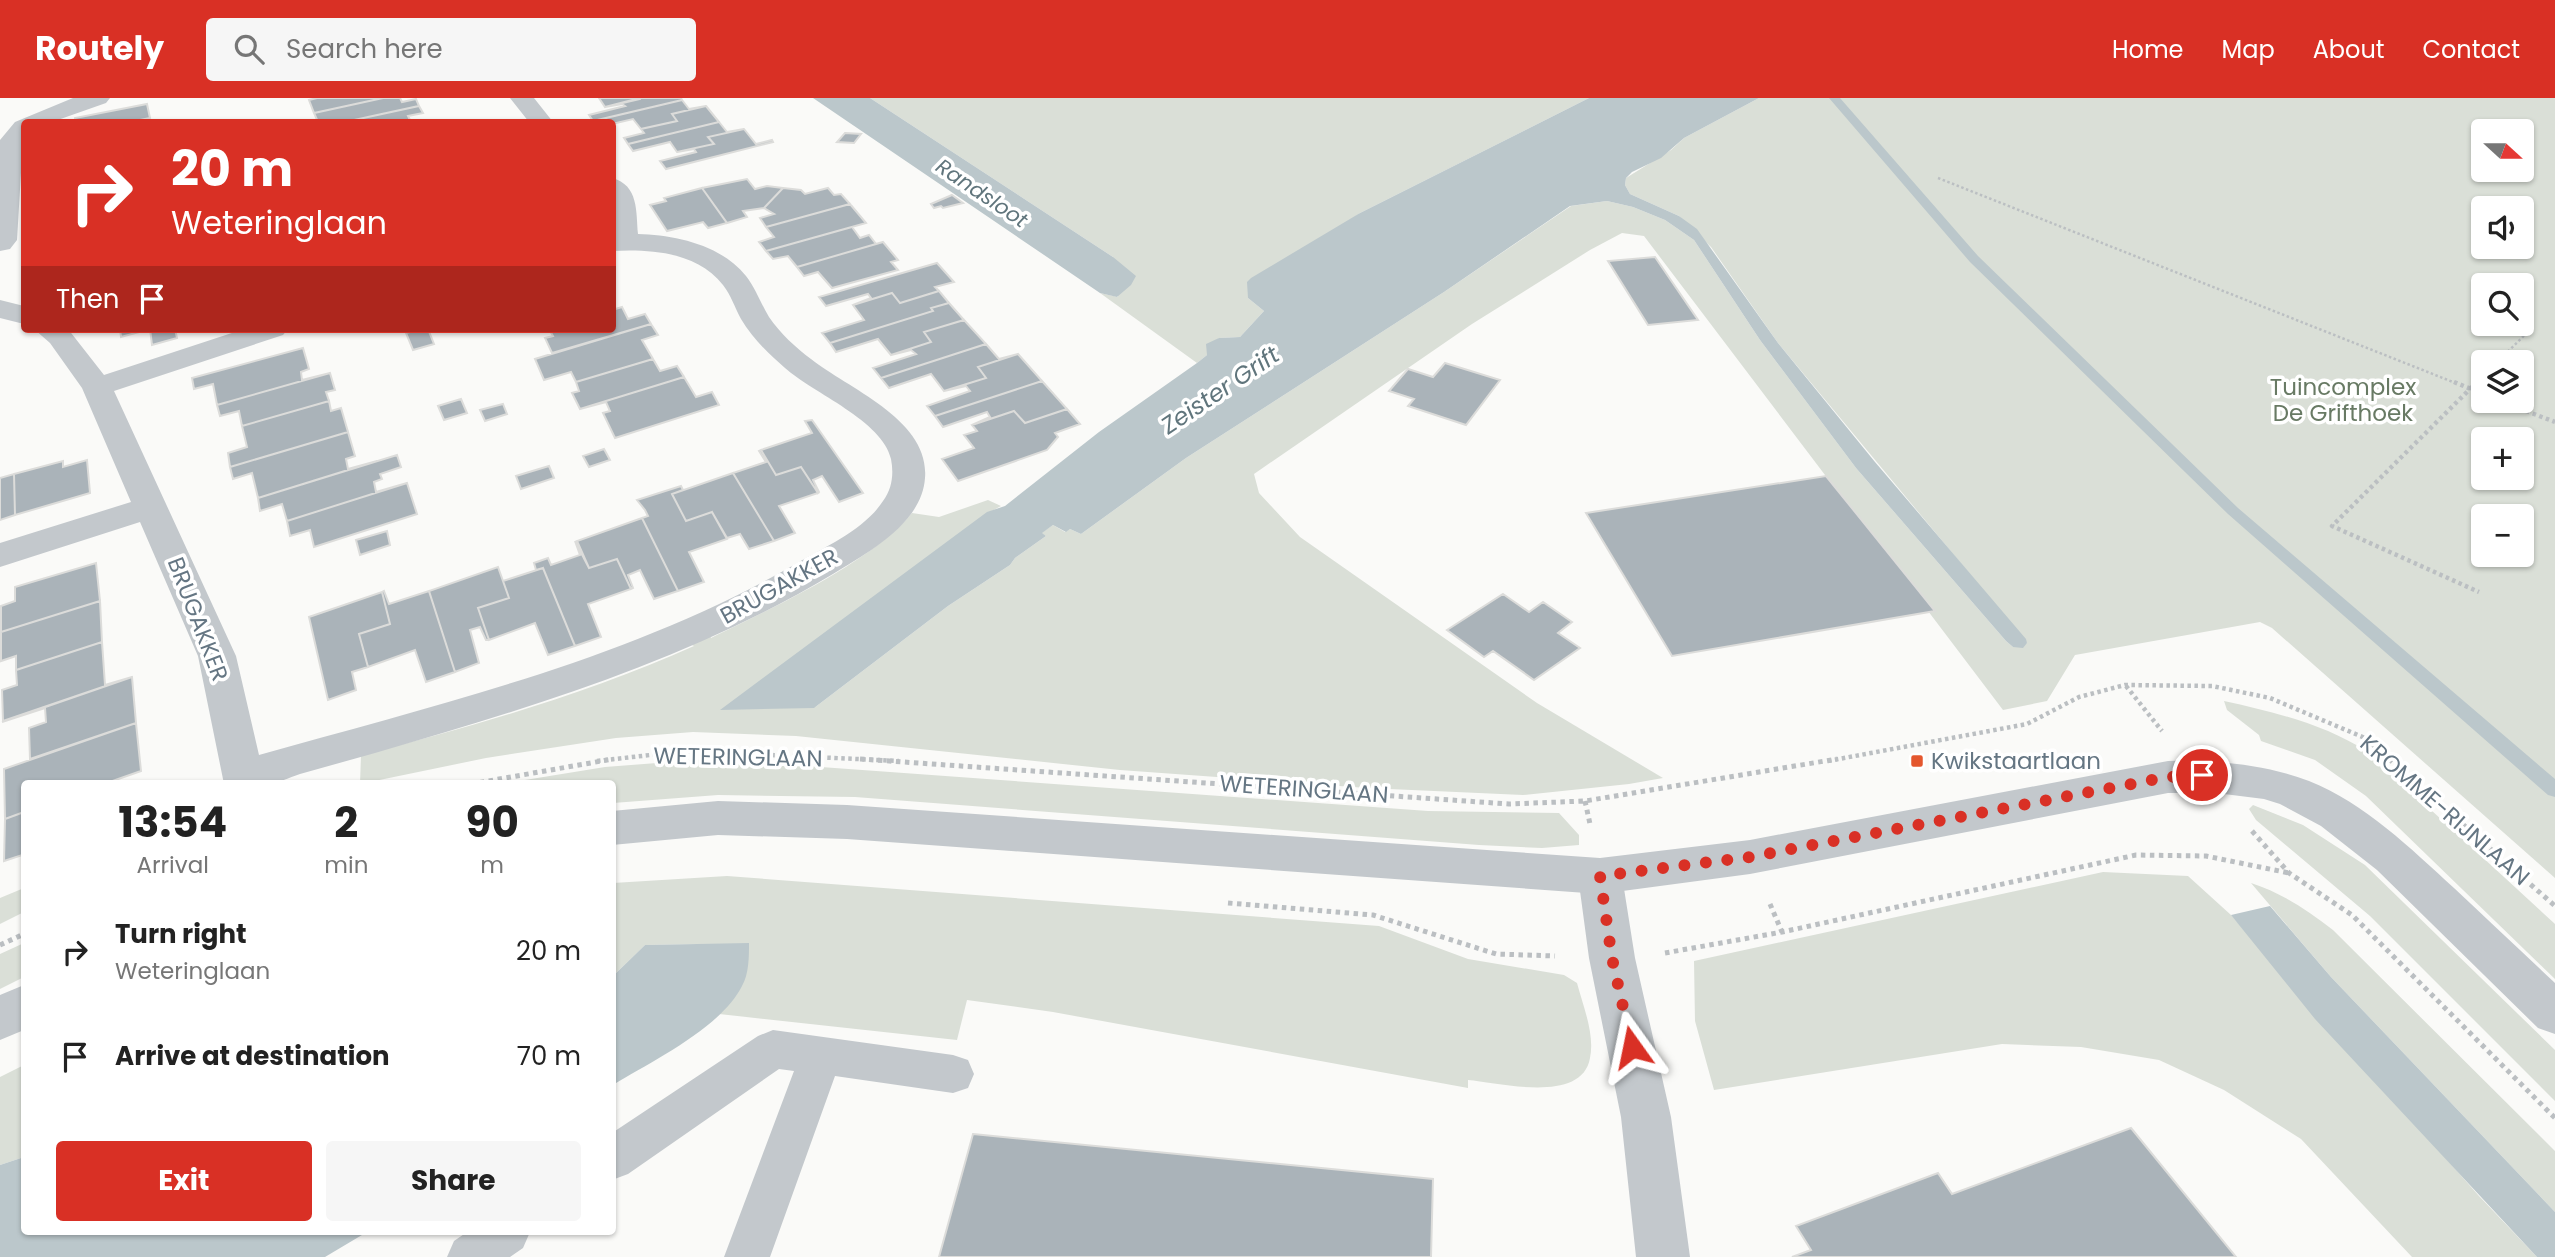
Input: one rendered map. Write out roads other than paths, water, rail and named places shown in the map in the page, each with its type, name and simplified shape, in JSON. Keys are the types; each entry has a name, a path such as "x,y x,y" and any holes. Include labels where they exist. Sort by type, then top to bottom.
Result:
{"street":[{"path":"40,119 64,108 98,98"},
{"path":"522,98 539,119"},
{"path":"0,243 3,240 9,143 21,130"},
{"name":"BRUGAKKER","path":"54,333 97,387 217,656 245,779 608,664 719,621 818,568 876,530 902,500 909,476 905,449 877,417 799,365 759,324 734,280 710,259 683,250 619,242 622,197 616,190"},
{"path":"0,309 21,314"},
{"path":"97,387 261,333"},
{"path":"0,555 152,507"},
{"path":"616,828 718,818 847,822 1600,876 1750,857 2168,777 2202,775 2260,782 2296,794 2336,817 2385,851 2555,1013"},
{"path":"1600,876 1612,958 1646,1116 1663,1257"},
{"path":"0,1018 21,1008"}],"lane":[{"path":"616,1156 774,1049 953,1074"},
{"path":"747,1257 821,1056"},
{"path":"470,1257 503,1235"}],"water":[{"name":"Randsloot","path":"813,98 870,98 1113,257 1136,276 1131,285 1117,297 1100,293"},
{"name":"Zeister Grift","path":"1589,98 1759,98 1684,138 1661,158 1632,172 1626,178 1625,185 1630,194 1679,216 1697,229 1778,343 2026,639 2027,643 2023,648 2013,647 2006,641 1856,468 1760,340 1694,240 1665,220 1633,207 1607,201 1570,206 1444,292 1186,458 1081,534 1070,529 1066,532 1053,525 1042,533 1046,536 1015,558 1010,565 948,606 814,708 720,710 987,512 1005,506 1099,432 1197,363 1207,355 1206,344 1219,338 1240,337 1264,311 1248,298 1247,282 1251,278 1360,213"},
{"path":"2270,906 2331,977 2555,1212 2555,1257 2537,1257 2315,1019 2231,915"},
{"path":"749,943 748,965 744,981 732,1001 718,1016 684,1042 616,1083 616,973 645,945"},
{"path":"21,1158 21,1235 362,1235 325,1257 0,1257 0,1165"}],"waterway":[{"path":"1834,98 1974,259 2233,511 2555,790"}],"place":[{"name":"Kwikstaartlaan","path":"1917,761"}],"park label":[{"name":"Tuincomplex De Grifthoek","path":"2343,400"}]}
